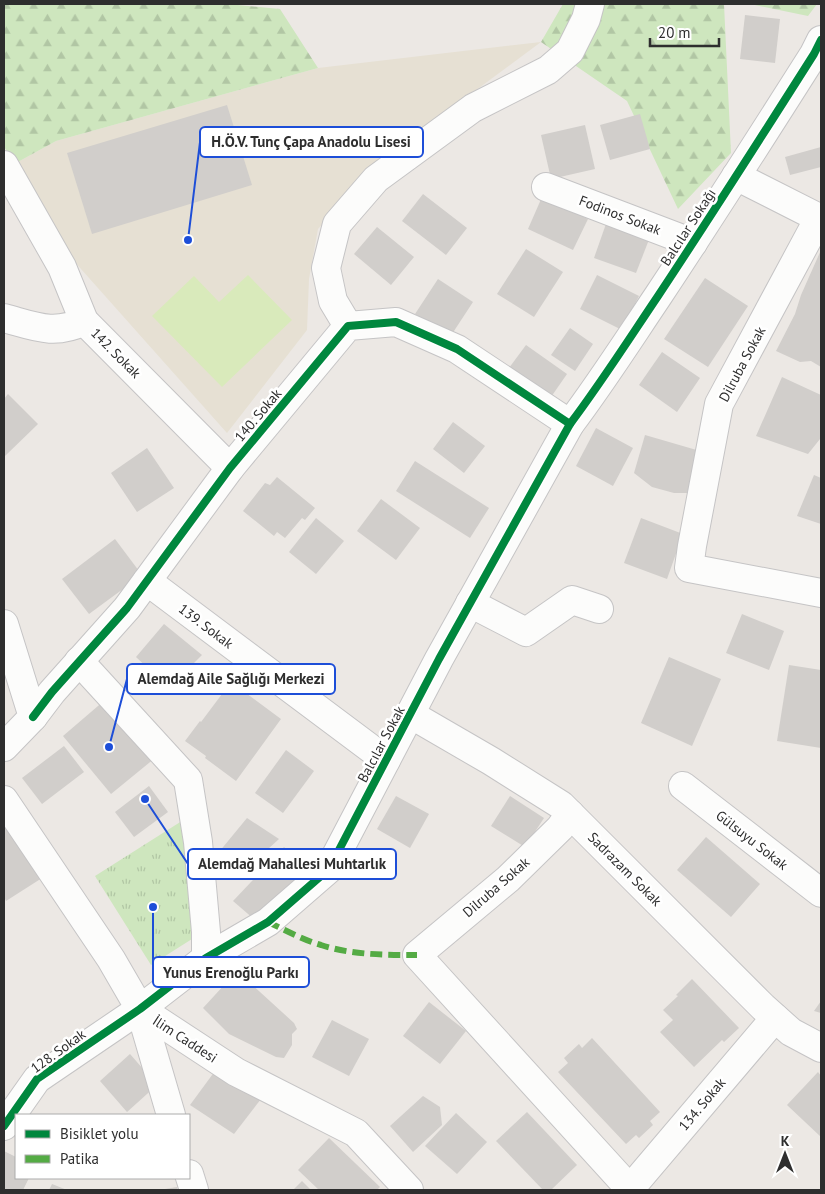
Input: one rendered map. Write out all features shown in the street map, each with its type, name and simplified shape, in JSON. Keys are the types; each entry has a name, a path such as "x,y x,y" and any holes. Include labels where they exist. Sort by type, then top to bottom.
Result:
{"street":[{"path":"570,424 457,349 422,333 396,322 348,326 333,301 326,268 338,224 376,179 472,108 548,70 563,58 570,51 586,19 590,4"},
{"name":"Balcılar Sokağı","path":"570,424 590,398 693,243 814,54 821,40"},
{"name":"142. Sokak","path":"4,165 62,267 84,321 230,468"},
{"name":"Dilruba Sokak","path":"736,176 819,218 720,404 689,568 821,592"},
{"name":"Fodinos Sokak","path":"546,187 693,243"},
{"path":"4,318 47,329 66,328 84,321"},
{"name":"140. Sokak","path":"4,747 33,717 52,692 127,608 230,468 348,326"},
{"name":"Balcılar Sokak","path":"140,1009 206,958 268,922 329,870 439,659 570,424"},
{"name":"139. Sokak","path":"147,581 386,760"},
{"path":"470,603 526,632 572,600 599,609"},
{"path":"4,624 33,717"},
{"path":"80,661 188,780 198,842 206,932 206,958"},
{"name":"Sadrazam Sokak","path":"410,714 561,805 775,1018 791,1032 821,1048"},
{"name":"Gülsuyu Sokak","path":"683,786 821,893"},
{"name":"İlim Caddesi","path":"4,800 112,959 140,1009 236,1072 356,1132 409,1190"},
{"name":"Dilruba Sokak","path":"570,814 560,828 508,880 417,955 629,1189"},
{"path":"140,1009 171,1114"},
{"name":"128. Sokak","path":"4,1126 37,1080 140,1009"},
{"name":"134. Sokak","path":"629,1189 775,1018"},
{"path":"190,1177 194,1190"}],"shaded area":[{"path":"541,42 372,167 318,229 309,279 307,330 227,433 65,251 16,163 56,141 318,68"}],"green space":[{"path":"4,4 227,4 280,9 318,68 56,141 16,163 4,147"},
{"path":"563,4 724,4 731,153 678,209 627,101 541,42"},
{"path":"750,4 817,4 808,16"},
{"path":"248,275 292,320 222,387 152,316 194,276 219,302"},
{"path":"185,819 192,939 151,965 95,876"}],"building":[{"path":"745,15 780,19 775,63 740,59"},
{"path":"227,105 252,185 92,234 67,153"},
{"path":"640,114 650,149 610,160 600,125"},
{"path":"585,125 595,169 551,179 541,135"},
{"path":"821,147 821,167 790,175 785,157"},
{"path":"423,194 467,228 446,255 402,221"},
{"path":"542,197 588,219 573,250 528,229"},
{"path":"607,221 650,237 636,273 594,258"},
{"path":"377,227 414,257 391,285 354,254"},
{"path":"526,249 563,272 534,317 497,294"},
{"path":"821,250 821,367 811,361 800,362 776,351 795,314 801,295"},
{"path":"597,275 639,296 622,330 580,309"},
{"path":"705,278 748,306 708,367 664,339"},
{"path":"438,279 473,302 450,337 415,314"},
{"path":"570,328 593,344 575,371 551,355"},
{"path":"526,345 567,374 551,397 509,368"},
{"path":"662,352 700,378 677,412 639,385"},
{"path":"782,377 821,395 821,439 808,454 756,436"},
{"path":"8,394 38,424 4,457 4,399"},
{"path":"453,422 485,446 464,473 433,449"},
{"path":"596,428 633,448 613,486 576,466"},
{"path":"645,435 700,451 687,493 674,493 652,487 634,473"},
{"path":"147,448 174,488 137,512 111,473"},
{"path":"415,461 489,508 470,538 396,491"},
{"path":"814,475 821,478 821,524 797,516"},
{"path":"277,477 315,508 305,520 302,518 285,538 277,532 274,536 243,511 265,483 270,485"},
{"path":"381,499 420,528 396,560 357,531"},
{"path":"316,518 344,541 316,574 289,552"},
{"path":"641,518 683,534 667,579 624,563"},
{"path":"115,539 142,575 89,614 62,579"},
{"path":"742,614 784,631 769,670 726,653"},
{"path":"164,624 202,655 169,688 136,657"},
{"path":"669,657 721,679 692,746 641,723"},
{"path":"789,665 821,670 821,748 777,741"},
{"path":"231,682 281,719 236,781 185,741"},
{"path":"105,700 155,758 111,794 63,736"},
{"path":"64,746 84,772 42,804 22,778"},
{"path":"286,750 314,771 283,813 255,793"},
{"path":"149,786 168,812 134,837 115,812"},
{"path":"396,796 429,814 410,848 377,829"},
{"path":"510,796 544,818 525,847 491,826"},
{"path":"247,818 279,839 246,869 219,852"},
{"path":"4,820 42,878 6,901 4,897"},
{"path":"706,837 760,884 731,917 677,870"},
{"path":"284,847 314,874 255,920 233,901"},
{"path":"237,971 294,1023 297,1029 292,1034 292,1045 284,1058 276,1057 229,1034 203,1008"},
{"path":"692,979 739,1028 724,1042 722,1040 694,1067 660,1032 673,1020 663,1010"},
{"path":"821,1001 821,1013 814,1011"},
{"path":"429,1002 466,1031 440,1064 403,1036"},
{"path":"332,1020 369,1039 349,1076 312,1057"},
{"path":"592,1038 660,1112 650,1121 653,1125 639,1138 636,1135 626,1144 558,1072 568,1063 564,1058 579,1044 582,1048"},
{"path":"130,1054 157,1085 127,1112 100,1081"},
{"path":"215,1071 261,1099 234,1134 190,1105"},
{"path":"818,1072 821,1076 821,1137 787,1105"},
{"path":"423,1096 440,1107 442,1125 413,1152 390,1126"},
{"path":"527,1112 577,1165 551,1190 543,1190 496,1141"},
{"path":"456,1113 487,1142 457,1174 425,1146"},
{"path":"329,1138 380,1187 377,1190 319,1190 298,1170"},
{"path":"4,1151 15,1156 15,1179 28,1179 23,1190 4,1189"},
{"path":"302,1181 311,1190 293,1190"},
{"path":"52,1184 67,1190 49,1190"},
{"path":"177,1187 178,1190 165,1190 165,1189"}],"marked path":[{"path":"268,922 294,935 345,951 369,954 417,955"}],"cycle path":[{"path":"4,1126 37,1079 140,1009 206,958 268,922 329,869 439,659 570,424 615,361 697,236 814,54 821,40"},
{"path":"33,717 52,692 127,608 230,468 348,326 396,322 457,349 570,424"}],"place":[{"name":"H.Ö.V. Tunç Çapa Anadolu Lisesi","path":"188,240"},
{"name":"Alemdağ Aile Sağlığı Merkezi","path":"109,747"},
{"name":"Alemdağ Mahallesi Muhtarlık","path":"145,799"},
{"name":"Yunus Erenoğlu Parkı","path":"153,907"}]}
